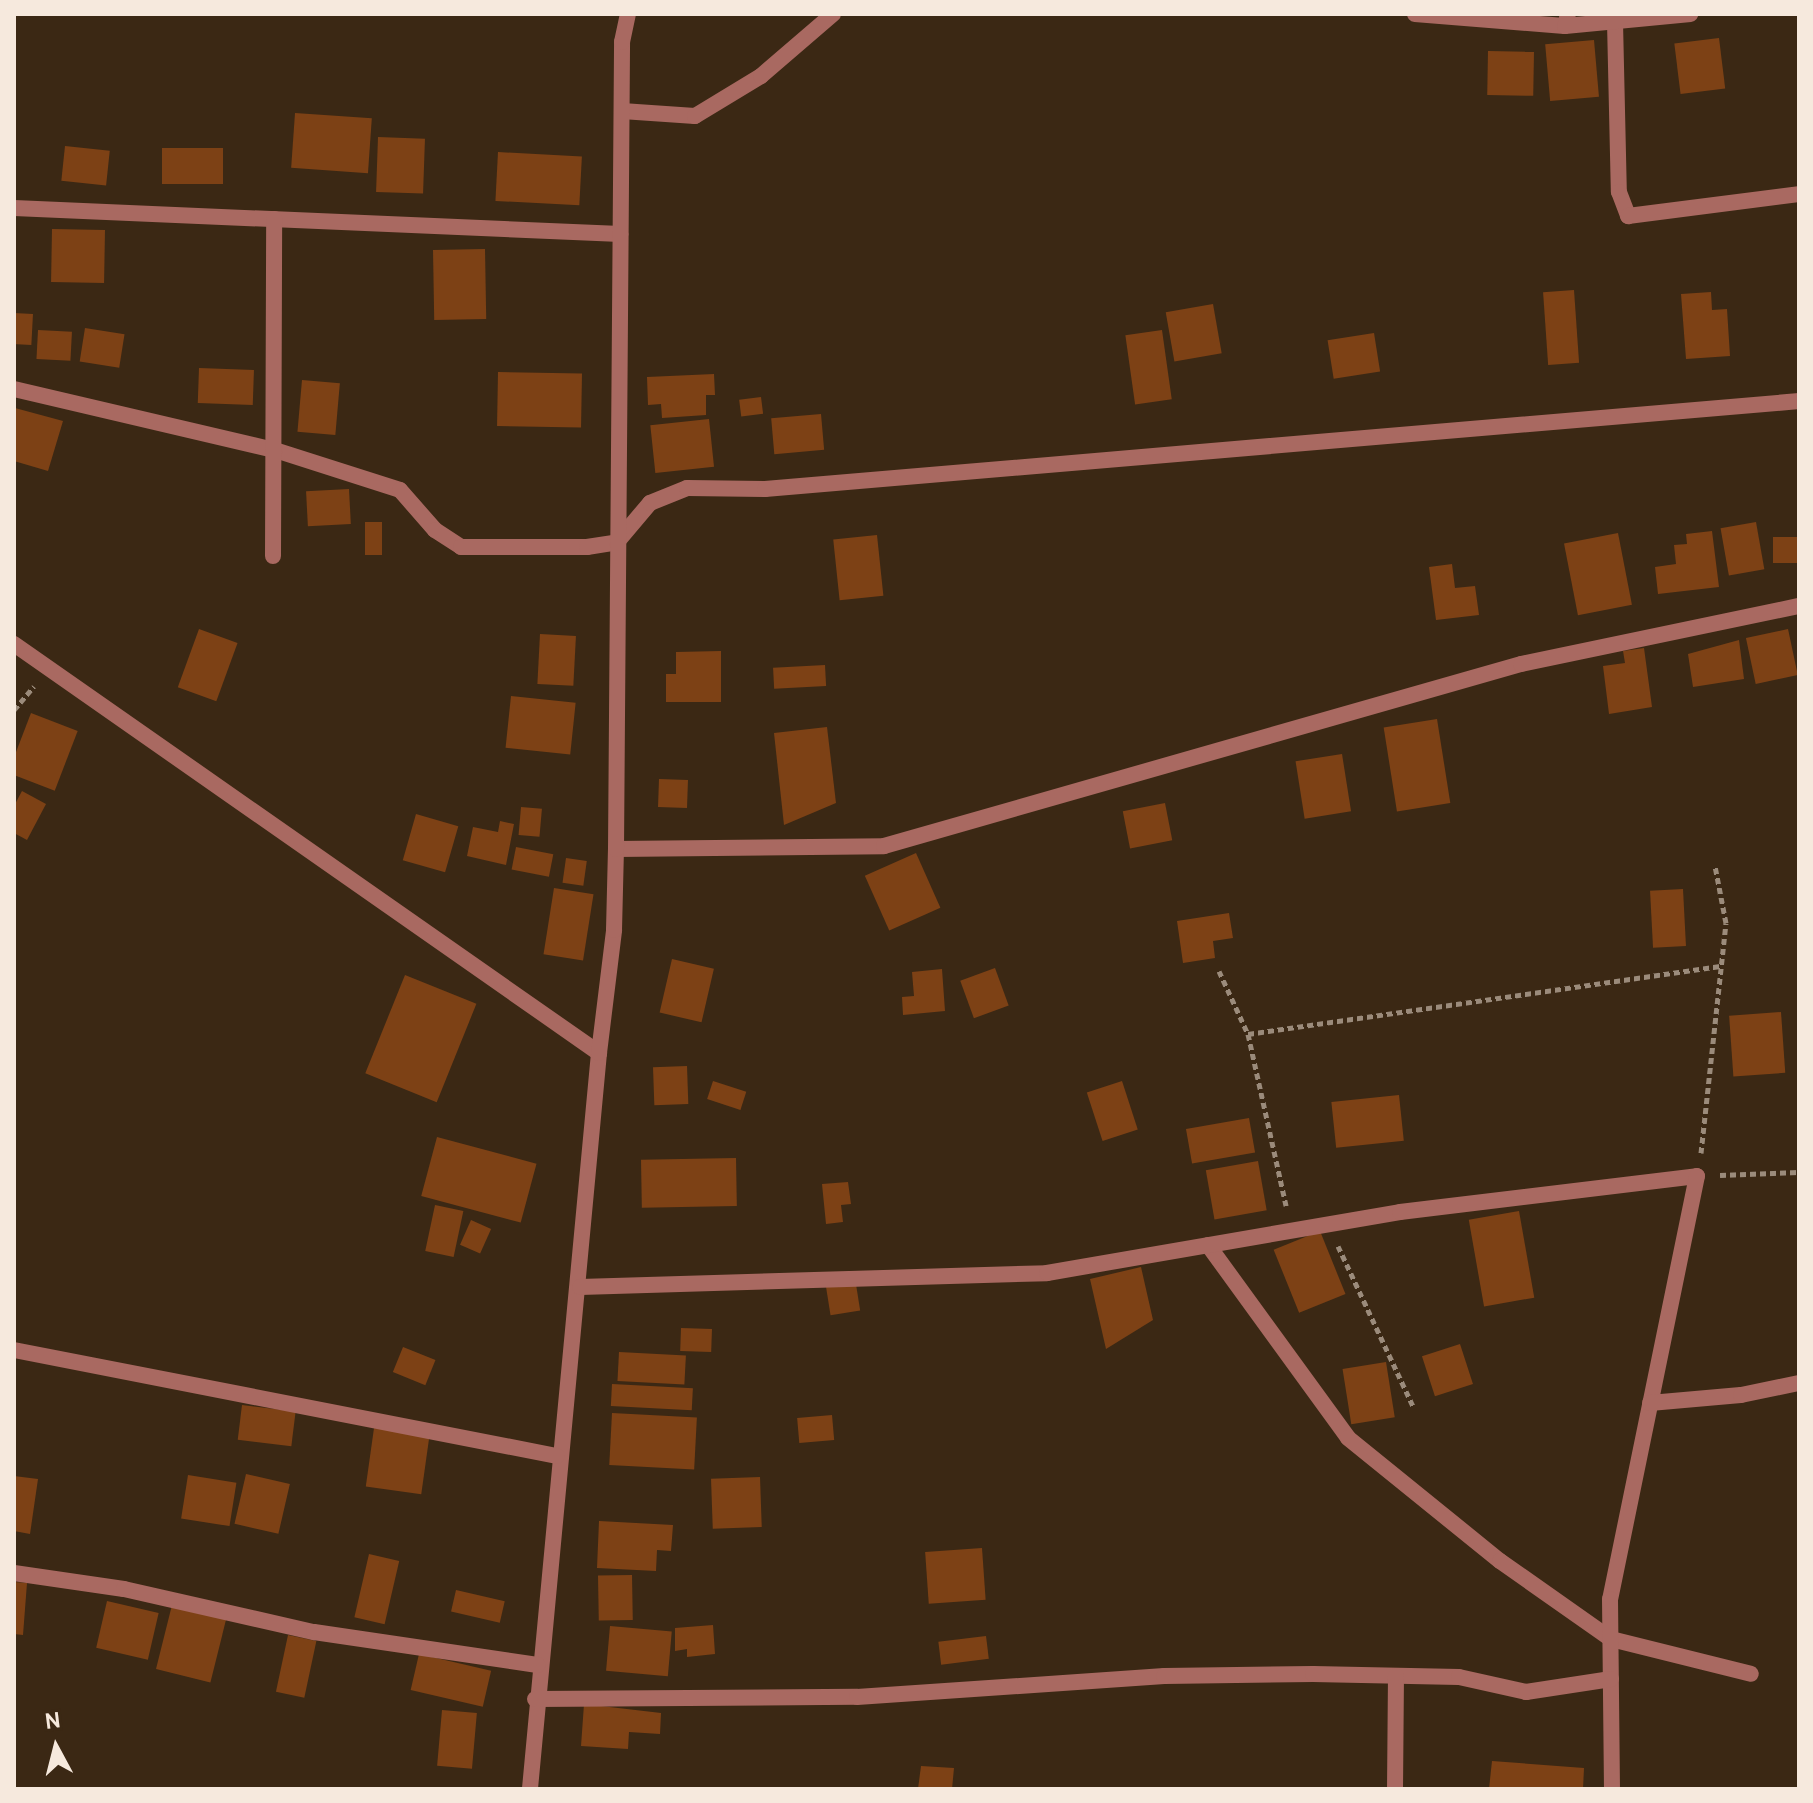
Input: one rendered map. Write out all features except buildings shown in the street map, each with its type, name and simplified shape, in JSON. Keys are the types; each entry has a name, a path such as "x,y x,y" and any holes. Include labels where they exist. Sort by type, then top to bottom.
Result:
{"street":[{"path":"530,1789 557,1456 580,1287 599,1053 614,930 620,234 622,111 628,14"},
{"path":"622,111 695,116 761,76 833,14"},
{"path":"1415,14 1615,22 1690,14"},
{"path":"1615,22 1619,192 1628,216 1799,194"},
{"path":"14,208 620,234"},
{"path":"273,556 274,219"},
{"path":"14,389 275,450 400,490 435,530 461,547 587,547 617,542 650,503 687,488 765,489 1799,401"},
{"path":"616,849 884,846 1521,664 1799,606"},
{"path":"14,644 599,1053"},
{"path":"580,1287 1047,1273 1325,1225 1697,1176 1610,1599 1612,1789"},
{"path":"1208,1245 1348,1438 1536,1589 1611,1639 1751,1674"},
{"path":"14,1350 557,1456"},
{"path":"1650,1403 1799,1383"},
{"path":"14,1573 124,1589 314,1632 538,1665"},
{"path":"535,1699 857,1697 1164,1676 1459,1677 1526,1692 1611,1679"},
{"path":"1395,1789 1396,1676"}],"path":[{"path":"1715,866 1726,923 1697,1176 1799,1172"},
{"path":"1248,1034 1722,966"},
{"path":"1219,971 1248,1034 1291,1231"},
{"path":"1325,1225 1413,1406"}]}
